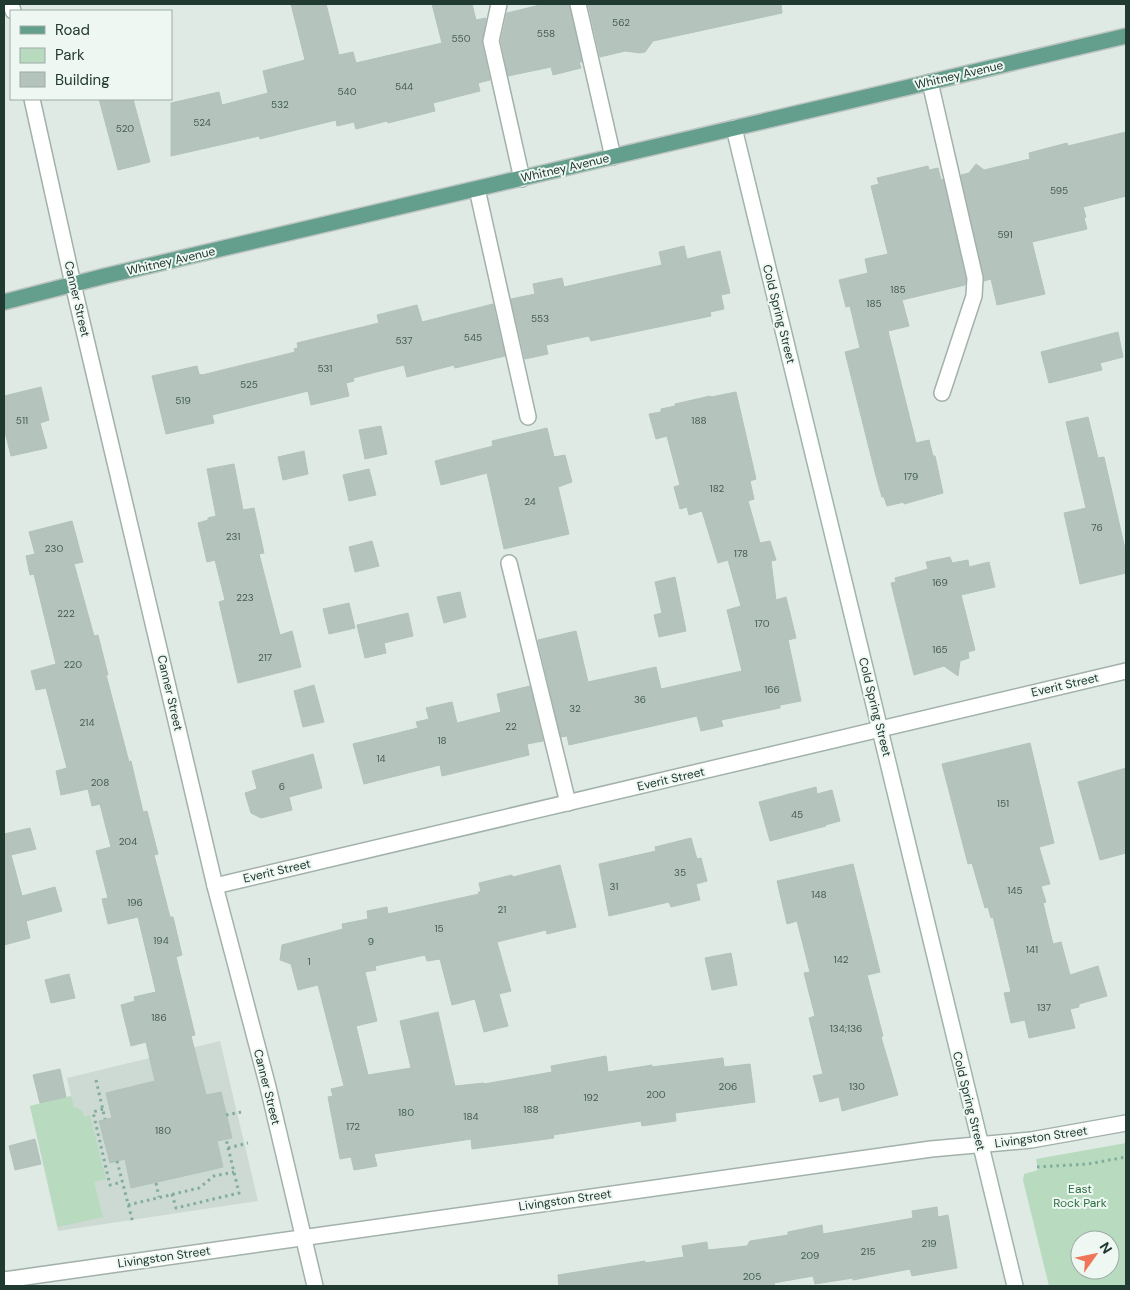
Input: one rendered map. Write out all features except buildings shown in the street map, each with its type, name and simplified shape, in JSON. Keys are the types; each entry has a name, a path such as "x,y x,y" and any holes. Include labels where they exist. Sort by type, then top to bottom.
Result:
{"main road":[{"name":"Whitney Avenue","path":"4,302 73,284 1126,36"}],"street":[{"path":"499,4 491,41 522,178"},
{"path":"578,4 613,157"},
{"path":"930,82 975,278 974,296 942,393"},
{"name":"Canner Street","path":"32,100 73,284 215,886 265,1078 315,1286"},
{"name":"Cold Spring Street","path":"734,128 1015,1286"},
{"path":"476,189 528,417"},
{"path":"509,563 568,803"},
{"name":"Everit Street","path":"215,886 880,730 1126,670"},
{"name":"Livingston Street","path":"4,1280 931,1149 1031,1140 1126,1123"}],"path":[{"path":"96,1080 106,1120"},
{"path":"103,1109 92,1112 110,1185 122,1182"},
{"path":"226,1115 241,1112"},
{"path":"172,1194 176,1208 239,1193 226,1139"},
{"path":"228,1148 248,1143"},
{"path":"1037,1167 1088,1164 1126,1156"},
{"path":"117,1161 133,1223"},
{"path":"128,1205 199,1188 214,1176 234,1172"},
{"path":"156,1182 160,1197"}],"shaded area":[{"path":"220,1041 258,1201 58,1231 30,1106 71,1096 67,1078"}],"green space":[{"path":"71,1096 74,1107 83,1112 84,1117 89,1115 91,1119 106,1179 94,1182 103,1217 58,1227 30,1106"},
{"name":"East Rock Park","path":"1126,1143 1126,1286 1049,1286 1023,1180 1024,1174 1038,1170 1036,1159"}]}
